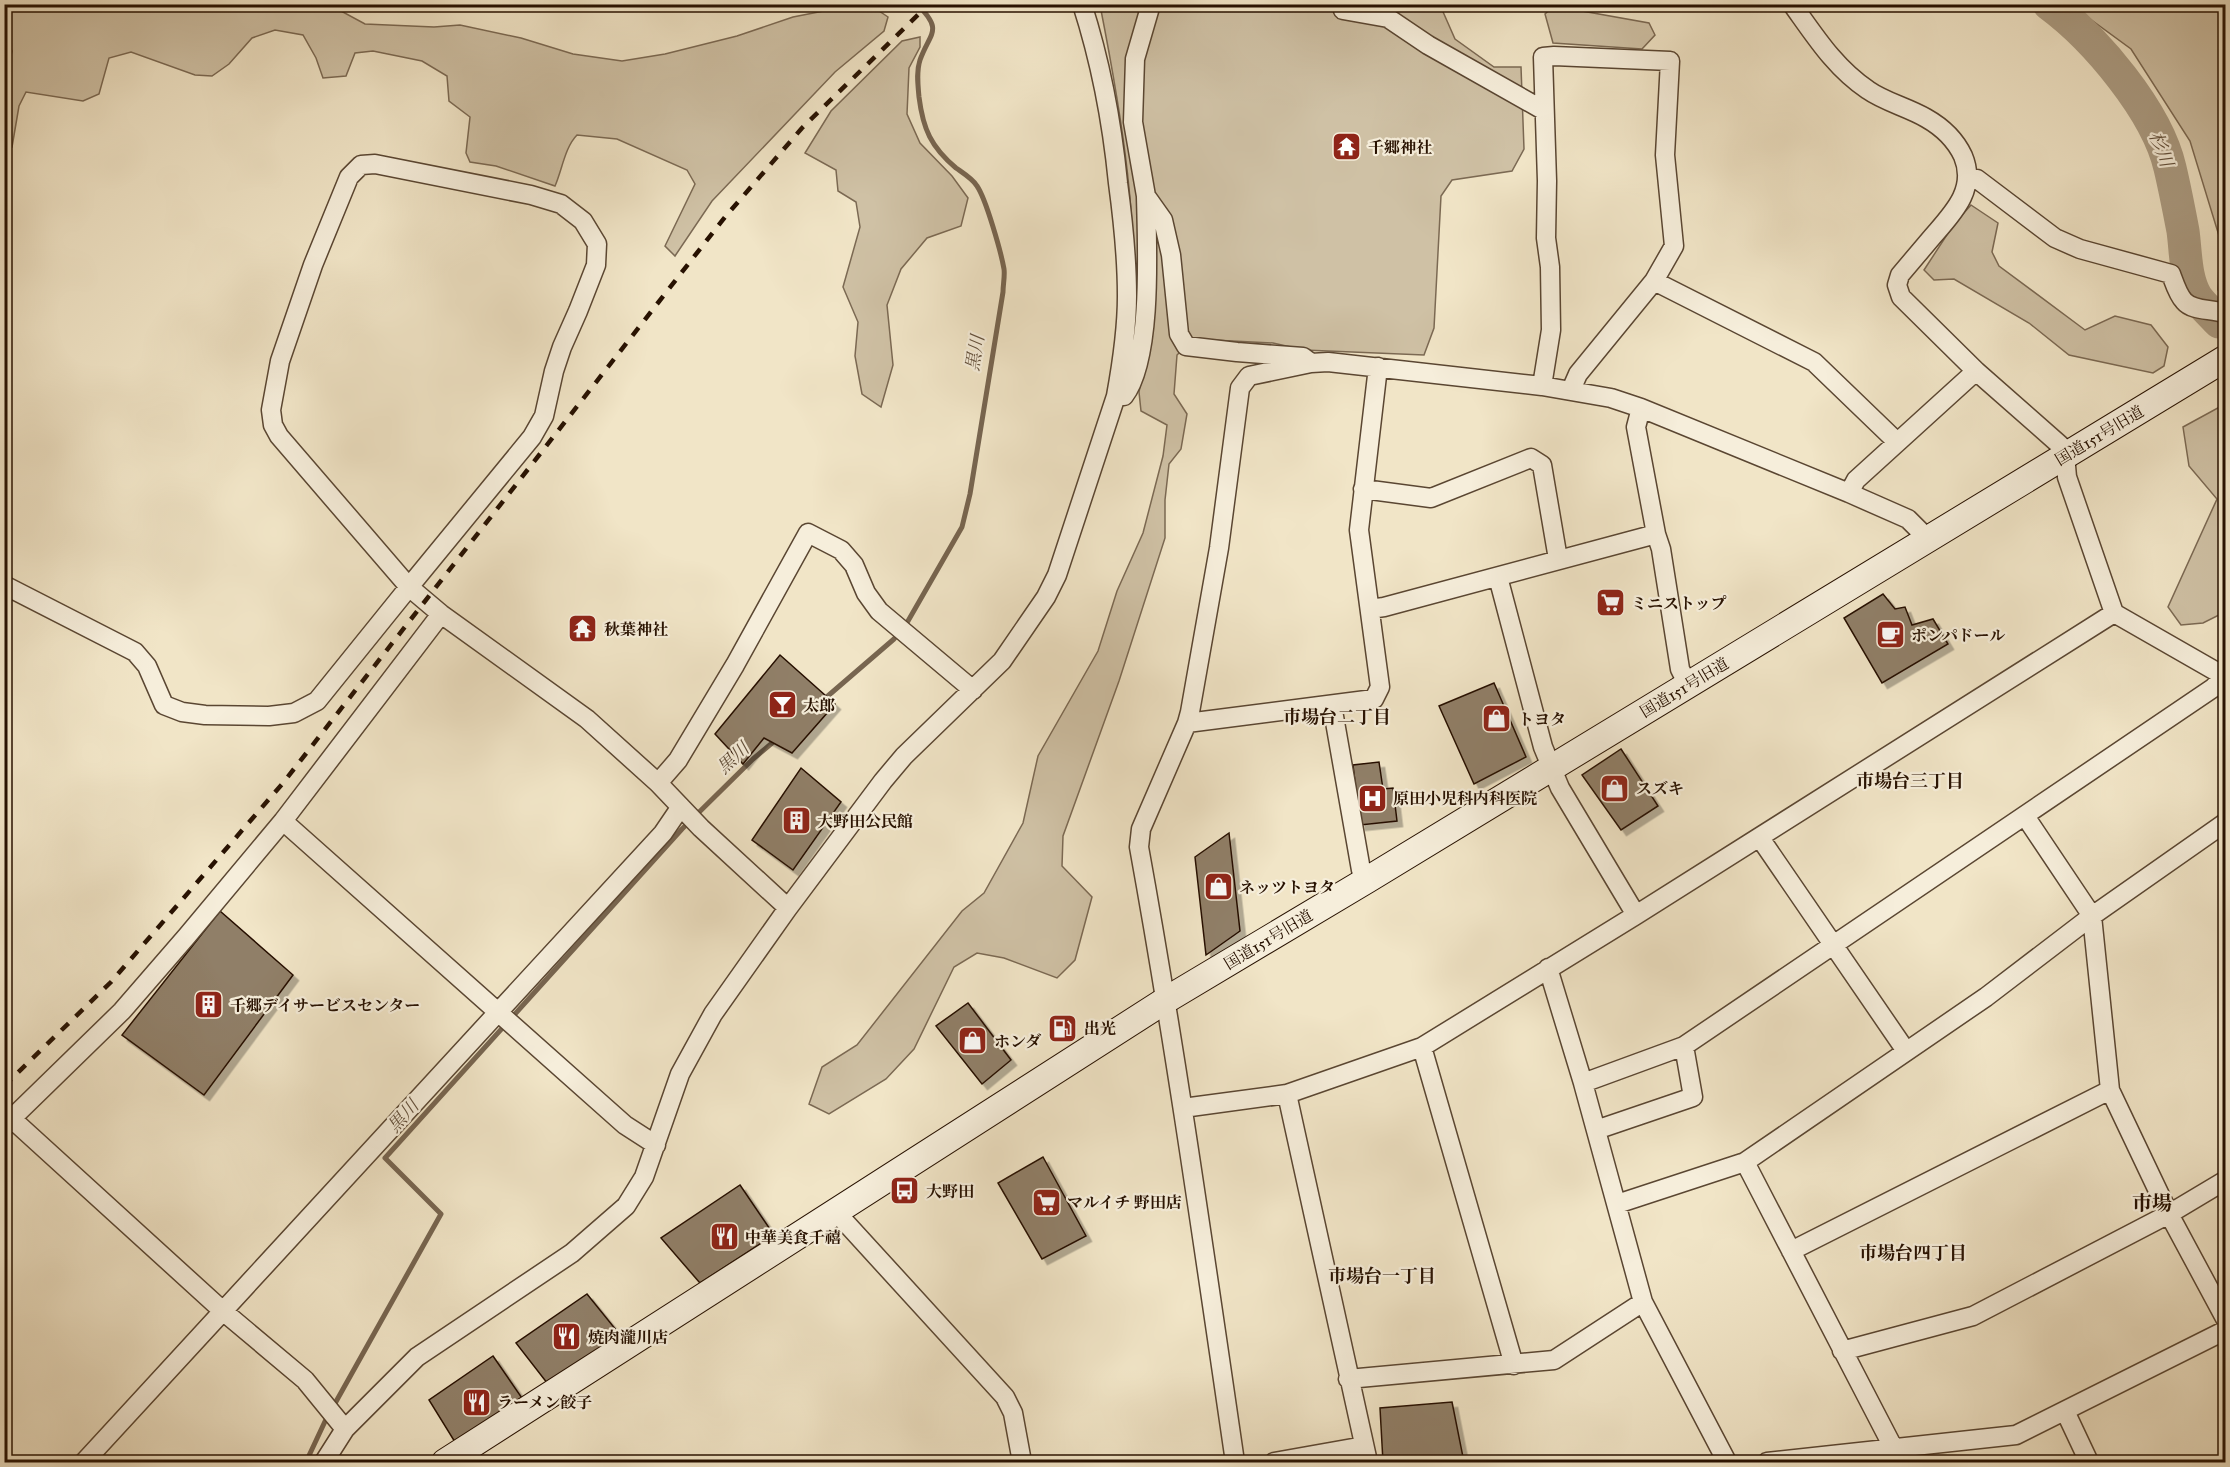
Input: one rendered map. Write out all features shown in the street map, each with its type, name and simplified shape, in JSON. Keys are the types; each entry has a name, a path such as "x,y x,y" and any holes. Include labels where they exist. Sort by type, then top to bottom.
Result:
{"street":[{"path":"324,1462 342,1425 417,1357 572,1253 626,1206 644,1177 680,1074 713,1014 788,908 883,781 904,756 1002,661 1046,597 1057,575 1116,396 1121,371 1127,296 1115,151 1104,86 1082,4"},
{"path":"1116,396 1124,396 1129,389 1140,354 1145,326 1146,196 1133,122 1135,59 1151,4"},
{"path":"1583,1083 1684,1046 2213,688 2225,676 2114,614 2067,477 2065,455 2060,445 1976,371 1901,297 1897,285 1900,275 1958,207 1968,177 1967,166 1957,144 1945,130 1925,117 1874,93 1848,75 1832,60 1792,4"},
{"path":"1343,10 1388,18 1428,45 1543,110"},
{"path":"1542,386 1551,330 1550,267 1546,238 1547,182 1543,57 1670,61 1665,155 1674,246 1654,281 1578,374 1571,390"},
{"path":"4,585 135,652 147,666 164,705 182,712 205,715 294,714 317,701 409,587 532,437 544,416 562,347 596,265 597,244 584,221 561,204 531,195 444,177 375,164 361,165 349,177 313,265 280,361 271,410 273,425 279,436 409,587 441,614 587,718 788,908"},
{"path":"1968,177 1977,179 2055,238 2080,249 2171,274 2182,300 2191,306 2222,312"},
{"path":"1146,196 1163,220 1171,255 1179,334 1186,346 1303,357 1311,363"},
{"path":"1654,281 1814,362 1896,441"},
{"name":"国道151号旧道","path":"445,1462 1166,1000 2226,358"},
{"path":"1235,1462 1183,1108 1139,847 1141,829 1187,723 1219,548 1240,388 1249,376 1311,363 1328,362 1542,386 1611,398 1849,492 1908,519 1928,538"},
{"path":"1187,723 1374,699 1380,687 1359,530 1378,368"},
{"path":"1849,492 1856,480 1896,441 1976,371"},
{"path":"1641,408 1636,427 1656,534 1661,549 1680,669 1688,685"},
{"path":"1363,489 1431,498 1531,458 1542,465 1558,559"},
{"path":"658,783 678,760 808,532 842,550 854,565 866,593 879,611 973,690"},
{"path":"1370,609 1656,534"},
{"path":"1498,576 1543,747 1551,768 1560,788 1636,915"},
{"path":"342,1425 306,1380 224,1312 8,1123 122,1011 283,821 441,614"},
{"path":"1183,1108 1287,1094 1422,1047 1760,838 2114,614"},
{"path":"1332,705 1361,870 1367,880"},
{"path":"84,1462 663,833 682,809"},
{"path":"2025,816 2092,916 2110,1090 2169,1214 2226,1320"},
{"path":"283,821 625,1125 656,1145"},
{"path":"1617,1204 1745,1162 1986,997 2092,916 2225,825"},
{"path":"1760,838 1906,1051"},
{"path":"1548,968 1583,1083 1643,1302 1727,1462"},
{"path":"1596,1130 1693,1097 1684,1046"},
{"path":"1422,1047 1514,1365"},
{"path":"1791,1251 2110,1090"},
{"path":"1274,1462 1366,1454 1287,1094"},
{"path":"1745,1162 1894,1449"},
{"path":"1842,1351 1973,1316 2169,1214 2226,1180"},
{"path":"836,1212 1005,1397 1013,1413 1022,1462"},
{"path":"1348,1379 1554,1360 1643,1302"},
{"path":"1767,1462 2016,1435 2226,1330"},
{"path":"2065,1411 2089,1462"}],"shaded area":[{"path":"5,4 330,5 365,24 434,27 460,25 521,38 573,54 622,61 665,54 737,36 793,17 844,7 873,7 888,17 884,31 835,72 712,201 675,256 665,246 695,184 687,170 617,139 577,135 567,152 555,186 496,166 470,162 466,153 470,117 449,101 447,76 422,61 373,51 355,53 346,76 323,78 316,58 303,35 275,30 252,38 229,64 212,76 195,75 131,52 109,58 99,94 83,101 26,92 19,106 12,147 5,153 5,83 12,51 5,34"},
{"path":"1100,5 1440,5 1455,39 1494,67 1521,67 1524,149 1512,171 1452,180 1441,196 1434,328 1424,355 1304,350 1273,343 1193,339 1177,355 1174,394 1187,414 1181,449 1169,464 1165,500 1165,538 1119,681 1063,836 1062,866 1092,897 1075,960 1057,978 1004,958 977,953 954,967 914,1049 886,1079 829,1114 809,1104 822,1067 857,1045 962,911 984,893 1023,823 1038,756 1098,651 1117,591 1143,533 1163,456 1167,425 1141,411 1139,392 1146,358 1131,344 1133,258 1128,173 1116,89"},
{"path":"2071,5 2225,5 2225,292 2218,290 2220,239 2190,141 2131,49"},
{"path":"1554,6 1649,23 1655,35 1642,49 1553,43 1545,14"},
{"path":"920,37 920,47 909,68 907,114 920,143 952,176 968,198 961,226 927,238 901,269 887,305 893,365 881,407 862,394 855,356 858,322 843,287 860,227 856,202 838,191 836,170 805,153 831,111 902,41"},
{"path":"1971,205 1998,223 1992,252 1999,266 2085,330 2115,316 2151,325 2168,347 2164,366 2153,373 2069,355 2029,323 1954,279 1934,280 1924,270 1954,224"},
{"path":"2225,404 2225,612 2203,623 2181,625 2168,607 2217,499 2189,466 2183,427"}],"building":[{"path":"1883,594 1895,609 1905,607 1912,625 1933,619 1948,644 1882,683 1844,618"},
{"path":"780,655 835,704 792,753 764,738 743,764 715,734"},
{"path":"1494,683 1526,757 1474,784 1439,706"},
{"path":"1621,749 1658,806 1621,830 1582,775"},
{"path":"1379,762 1383,789 1393,788 1397,821 1360,825 1353,765"},
{"name":"大野田公民館","path":"801,768 841,802 793,870 752,840"},
{"path":"1229,833 1240,931 1206,955 1195,857"},
{"name":"千郷デイサービスセンター","path":"220,911 293,975 204,1095 122,1035"},
{"path":"968,1003 1011,1060 982,1084 936,1026"},
{"path":"1043,1157 1086,1236 1042,1259 998,1183"},
{"path":"740,1185 774,1235 700,1283 661,1238"},
{"path":"587,1294 621,1336 551,1388 516,1343"},
{"path":"493,1356 524,1401 458,1447 429,1400"},
{"path":"1452,1402 1463,1457 1421,1462 1383,1462 1380,1408"}],"waterway":[{"name":"黒川","path":"822,701 894,639 908,621 962,527 970,494 1003,292 1002,261 981,193 968,176 940,153 923,119 918,69 931,37 932,26 917,4"},
{"name":"杉川","path":"2049,4 2067,18 2104,56 2122,77 2152,123 2170,168 2183,231 2190,283 2197,298 2219,322"},
{"name":"黒川","path":"333,1407 441,1214 385,1158 682,829 753,759 778,738"},
{"name":"黒川","path":"306,1462 328,1415"}],"railway":[{"path":"4,1086 111,982 283,783 725,217 802,128 929,4"}],"place":[{"name":"千郷神社","path":"1347,147"},
{"name":"ミニストップ","path":"1610,603"},
{"name":"秋葉神社","path":"583,629"},
{"name":"ポンパドール","path":"1890,635"},
{"name":"太郎","path":"782,705"},
{"name":"トヨタ","path":"1497,719"},
{"name":"スズキ","path":"1615,788"},
{"name":"原田小児科内科医院","path":"1372,798"},
{"name":"大野田公民館","path":"796,821"},
{"name":"ネッツトヨタ","path":"1218,887"},
{"name":"千郷デイサービスセンター","path":"209,1005"},
{"name":"出光","path":"1063,1028"},
{"name":"ホンダ","path":"973,1041"},
{"name":"大野田","path":"905,1191"},
{"name":"マルイチ 野田店","path":"1046,1202"},
{"name":"中華美食千禧","path":"724,1237"},
{"name":"焼肉瀧川店","path":"567,1337"},
{"name":"ラーメン餃子","path":"476,1402"}],"district":[{"name":"市場台二丁目","path":"1337,717"},
{"name":"市場台三丁目","path":"1910,781"},
{"name":"市場","path":"2152,1203"},
{"name":"市場台四丁目","path":"1913,1253"},
{"name":"市場台一丁目","path":"1382,1276"}]}
